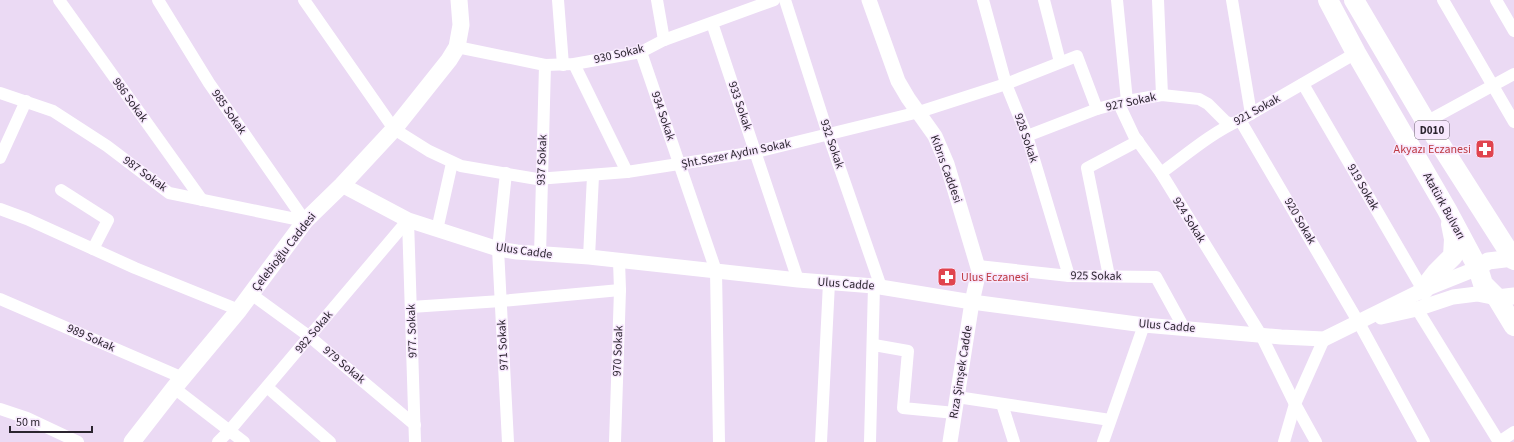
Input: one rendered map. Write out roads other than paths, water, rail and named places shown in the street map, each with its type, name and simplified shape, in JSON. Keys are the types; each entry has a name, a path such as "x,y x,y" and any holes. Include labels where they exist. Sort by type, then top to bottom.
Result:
{"highway":[{"name":"Atatürk Bulvarı","path":"1328,0 1356,53 1448,210 1478,268 1483,284 1506,297 1514,326"},
{"name":"D010","path":"1354,0 1426,122 1514,259"},
{"path":"1423,290 1437,272 1453,256 1454,239 1448,210"}],"main road":[{"name":"Çelebioğlu Caddesi","path":"132,442 178,383 239,310 305,221 342,185 394,129 449,60 457,47 461,25 459,0"},
{"path":"1478,268 1488,261 1514,259"}],"street":[{"name":"986 Sokak","path":"59,0 202,200"},
{"name":"985 Sokak","path":"158,0 209,83 305,221"},
{"path":"304,0 394,129"},
{"path":"558,0 568,64 627,172"},
{"path":"657,0 664,40"},
{"name":"930 Sokak","path":"457,47 545,65 568,64 641,52 664,40 774,0"},
{"name":"932 Sokak","path":"785,0 878,286 870,442"},
{"name":"Kıbrıs Caddesi","path":"870,0 898,81 935,136 946,164 979,271 972,302"},
{"name":"928 Sokak","path":"983,0 1006,84 1027,136 1069,276"},
{"path":"1044,0 1060,62"},
{"path":"1158,0 1162,95"},
{"name":"920 Sokak","path":"1232,0 1241,120 1359,323 1424,442"},
{"path":"1443,0 1514,122"},
{"path":"1496,0 1514,30"},
{"name":"924 Sokak","path":"1121,1 1123,102 1138,141 1161,173 1261,335 1295,404 1316,442"},
{"name":"933 Sokak","path":"712,23 798,280"},
{"name":"934 Sokak","path":"641,52 716,271 719,442"},
{"name":"921 Sokak","path":"1161,173 1208,139 1356,53"},
{"name":"Şht.Sezer Aydın Sokak","path":"394,129 429,151 461,166 541,178 593,176 680,165 756,152 919,112 1006,84 1077,56 1096,109"},
{"name":"937 Sokak","path":"540,255 545,65"},
{"path":"1426,122 1514,74"},
{"name":"919 Sokak","path":"1303,84 1423,290"},
{"name":"987 Sokak","path":"0,93 53,111 107,146 170,193 305,221"},
{"name":"927 Sokak","path":"1027,136 1096,109 1123,102 1162,95 1199,99 1208,104 1226,121 1241,120"},
{"path":"0,158 26,101"},
{"path":"1108,276 1087,168 1138,141"},
{"path":"437,230 452,163"},
{"name":"971 Sokak","path":"506,173 498,249 508,442"},
{"path":"589,257 593,176"},
{"name":"Ulus Cadde","path":"342,185 408,220 498,249 540,255 589,257 798,280 878,286 972,302 1144,325 1261,335 1324,338 1359,323 1423,290 1478,268"},
{"path":"62,190 108,220 93,249"},
{"path":"0,209 27,219 135,268 239,310"},
{"name":"977. Sokak","path":"408,220 415,442"},
{"name":"982 Sokak","path":"218,442 310,337 408,220"},
{"name":"970 Sokak","path":"615,442 620,290 619,261"},
{"name":"925 Sokak","path":"978,266 1069,276 1156,277 1184,328"},
{"path":"821,442 829,283"},
{"path":"411,307 501,301 620,290"},
{"name":"979 Sokak","path":"251,294 310,337 415,425"},
{"name":"Ulus Cadde","path":"1359,323 1417,309 1453,297 1477,294 1506,297"},
{"name":"989 Sokak","path":"0,298 178,383 244,442"},
{"name":"Rıza Şimşek Cadde","path":"950,442 972,302"},
{"path":"1417,309 1499,442 1514,432"},
{"path":"1104,442 1110,420 1144,325"},
{"path":"1284,442 1295,404 1324,338"},
{"path":"874,345 908,351 903,408 955,413"},
{"path":"266,387 330,442"},
{"path":"958,397 1110,420"},
{"path":"1002,404 1014,442"},
{"path":"0,409 27,418 78,442"}],"place":[{"name":"Akyazı Eczanesi","path":"1485,149"},
{"name":"Ulus Eczanesi","path":"947,277"}]}
